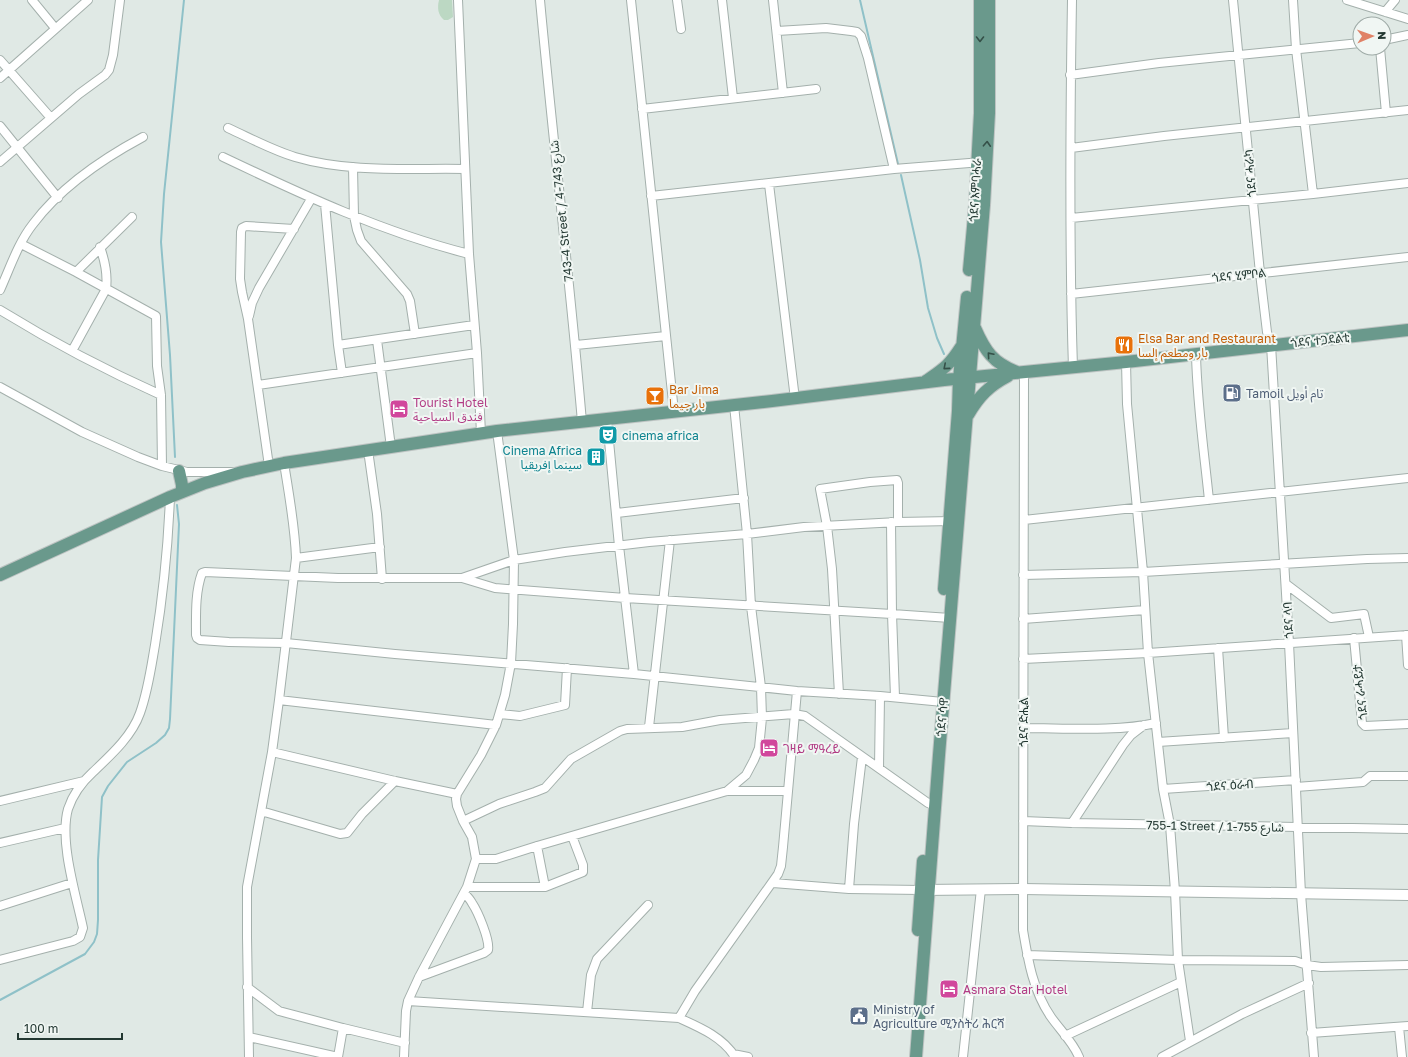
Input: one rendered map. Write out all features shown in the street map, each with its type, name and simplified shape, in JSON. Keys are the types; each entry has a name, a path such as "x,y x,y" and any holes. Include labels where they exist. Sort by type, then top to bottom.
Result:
{"main road":[{"name":"ጎደና እምባሓራ","path":"964,378 974,325 982,162 980,113 980,0"},
{"name":"ጎደና እምባሓራ","path":"964,378 962,344 974,220 989,113 989,0"},
{"path":"974,325 982,344 991,357 1005,368 1018,373"},
{"name":"ጎደና ተጋደልቲ","path":"0,575 182,492 205,483 269,466 497,431 795,399 964,378 1073,368 1408,330"},
{"path":"925,383 950,364 962,344"},
{"path":"925,383 947,388 956,398 962,414 988,388 1018,373"},
{"name":"ጎደና ሳዋ","path":"909,1057 932,804 964,378"},
{"path":"179,471 182,492"},
{"name":"ጎደና ሳዋ","path":"916,1057 925,890"}],"street":[{"path":"32,0 55,28"},
{"path":"0,78 88,0"},
{"path":"0,162 79,94 105,75 109,70 112,62 119,4 113,0"},
{"path":"458,0 469,254 477,353 481,433"},
{"name":"743-4 Street / شارع 743-4","path":"540,0 554,147 576,345 582,422"},
{"path":"631,0 674,412"},
{"path":"677,0 681,29"},
{"path":"722,0 733,98"},
{"path":"773,0 783,93"},
{"path":"1072,0 1070,75 1071,294 1073,368"},
{"name":"ጎደና ሓራካ","path":"1233,0 1252,201 1267,332 1271,345"},
{"path":"1293,0 1296,49 1313,194"},
{"path":"1347,0 1408,19"},
{"path":"1385,12 1395,0"},
{"path":"777,31 826,28 857,32 860,36 868,58 894,169"},
{"path":"1392,39 1408,36"},
{"path":"1070,75 1239,55 1352,44"},
{"path":"1381,56 1386,113"},
{"path":"0,60 51,118"},
{"path":"642,109 816,89"},
{"path":"1071,148 1246,127 1408,110"},
{"path":"0,126 58,198"},
{"path":"228,128 278,151 331,165 353,167 465,169"},
{"path":"0,290 32,224 58,198 100,162 143,137"},
{"path":"223,157 311,199 354,216 413,239 469,254"},
{"path":"651,196 894,169 982,162"},
{"path":"353,167 354,216 356,230 361,241 407,294 410,301 414,334"},
{"path":"1071,218 1252,201 1408,183"},
{"path":"769,184 795,399"},
{"path":"248,319 252,302 259,288 311,199"},
{"path":"325,204 342,373"},
{"path":"76,272 132,217"},
{"path":"269,466 248,319 240,279 242,228 246,226 294,229"},
{"path":"21,244 156,316 157,366 161,395 162,466"},
{"path":"72,352 106,289 107,277 105,260 100,247"},
{"name":"ጎደና ሂምቦል","path":"1071,294 1408,257"},
{"path":"0,310 72,352 161,395"},
{"path":"338,345 474,325"},
{"path":"576,345 666,336"},
{"path":"376,340 391,447"},
{"name":"ጎደና ላባ","path":"1271,345 1286,584 1301,894 1314,1057"},
{"path":"258,385 477,353"},
{"path":"1196,354 1196,379 1209,500"},
{"path":"1126,362 1127,404 1143,572 1148,653 1164,789 1170,825 1178,960 1190,1041"},
{"name":"ጎደና ድሒል","path":"1018,373 1024,520 1023,930 1033,981 1043,1004 1079,1057"},
{"path":"0,387 82,432 162,466 179,471 242,472"},
{"path":"727,791 746,775 754,760 759,748 762,718 751,606 744,498 734,405"},
{"path":"607,420 619,546 634,674"},
{"path":"404,1057 406,1011 408,1001 465,890 476,859 472,837 457,806 457,794 484,750 496,726 505,695 511,663 515,590 514,560 497,431"},
{"path":"368,450 377,514 382,578"},
{"path":"249,1057 247,887 272,752 296,558 296,545 284,464"},
{"path":"1024,520 1408,478"},
{"path":"839,694 835,610 827,526 820,489 897,480 898,483 894,522 892,614 895,698"},
{"path":"0,960 74,941 80,937 83,928 72,883 65,828 68,808 73,797 84,781 123,742 140,714 149,680 158,625 165,565 170,497"},
{"path":"617,513 744,498"},
{"path":"462,578 514,560 565,552 670,540 747,534 771,530 894,522 954,521"},
{"path":"649,727 670,540"},
{"path":"296,558 380,547"},
{"path":"1023,575 1143,572 1408,558"},
{"path":"939,702 286,643 200,640 196,635 198,593 202,573 205,572 338,578 462,578 495,588 515,590 946,618"},
{"path":"1286,584 1331,618 1364,614 1369,637"},
{"path":"1023,619 1145,610"},
{"path":"1023,659 1148,653 1407,635 1408,665"},
{"name":"ጎደና ራሓይታ","path":"1354,638 1362,723 1365,726 1408,724"},
{"path":"1218,648 1224,738"},
{"path":"500,714 520,716 565,705 567,668"},
{"path":"679,1018 695,991 773,883 781,866 797,690"},
{"path":"879,768 880,696"},
{"path":"279,700 496,726"},
{"path":"463,821 499,804 545,788 571,759 620,731 636,728 682,726 720,720 762,718 794,714 805,716 862,757 932,804"},
{"path":"1023,728 1088,728 1156,723"},
{"path":"1072,824 1122,745 1131,735 1144,725"},
{"path":"1158,742 1293,733"},
{"path":"272,752 457,794"},
{"path":"850,889 854,824 862,757"},
{"name":"ጎደና ዕራብ","path":"1164,789 1363,782 1370,776 1408,776"},
{"path":"0,801 84,781"},
{"path":"261,811 344,834 348,833 362,814 395,781"},
{"path":"476,859 496,858 727,791 788,791"},
{"name":"755-1 Street / شارع 755-1","path":"1023,821 1072,824 1408,829"},
{"path":"0,843 65,828"},
{"path":"465,890 545,887 583,872 583,865 572,836"},
{"path":"537,846 545,887"},
{"path":"0,906 72,883"},
{"path":"773,883 850,889 1023,889 1408,895"},
{"path":"963,1057 981,889"},
{"path":"419,977 456,964 488,950 489,944 487,937 472,902 465,890"},
{"path":"587,1012 591,975 598,959 648,905"},
{"path":"1027,955 1178,960 1295,961 1321,967 1408,966"},
{"path":"1065,1036 1181,982"},
{"path":"1162,1057 1242,1014 1308,983"},
{"path":"247,987 279,1011 405,1043"},
{"path":"408,1001 679,1018 707,1031 720,1041 734,1056 748,1057"},
{"path":"1311,1033 1408,1026"},
{"path":"1399,1027 1402,1057"},
{"path":"249,1037 338,1057 343,1028"}],"green space":[{"path":"439,0 452,0 453,17 448,20 444,20 440,16 438,11"}],"waterway":[{"path":"175,457 170,355 161,242 164,194 184,0"},
{"path":"860,0 898,164"},
{"path":"901,175 920,260 928,308 937,338 944,354"},
{"path":"0,1000 85,954 94,942 97,934 98,860 102,797 108,786 127,762 156,743 165,735 169,728 179,524 177,505"}],"place":[{"name":"Elsa Bar and Restaurant بار ومطعم إلسا","path":"1124,345"},
{"name":"Tamoil تام أويل","path":"1232,393"},
{"name":"Bar Jima بار جيما","path":"655,396"},
{"name":"Tourist Hotel فندق السياحية","path":"399,409"},
{"name":"cinema africa","path":"608,435"},
{"name":"Cinema Africa سينما إفريقيا","path":"596,457"},
{"name":"ገዛይ ማዓረይ","path":"769,748"},
{"name":"Asmara Star Hotel","path":"949,989"},
{"name":"Ministry of Agriculture ሚንስትሪ ሕርሻ","path":"859,1016"}]}
